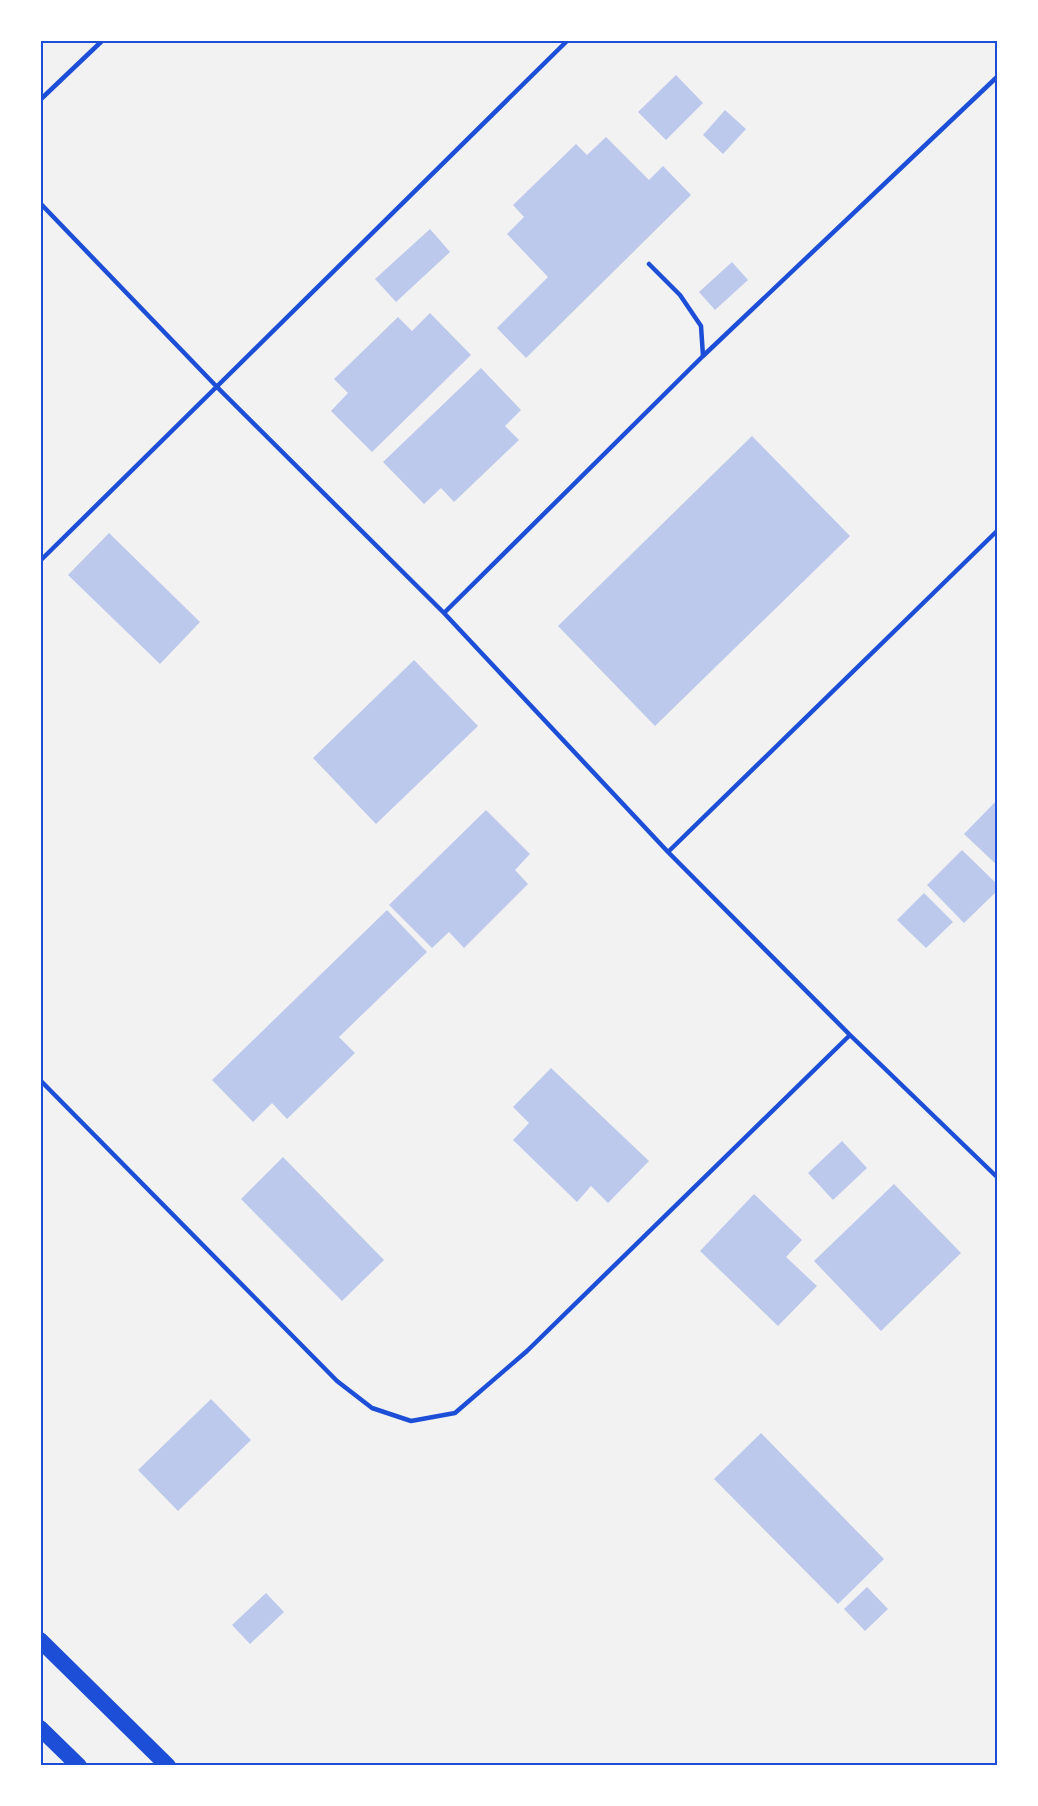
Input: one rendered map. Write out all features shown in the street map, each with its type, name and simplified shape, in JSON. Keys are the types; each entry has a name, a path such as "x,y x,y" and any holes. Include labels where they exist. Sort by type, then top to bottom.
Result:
{"highway":[{"path":"40,1640 168,1766"},
{"path":"40,1728 79,1766"}],"lane":[{"path":"40,100 103,40"},
{"path":"40,561 568,40"},
{"path":"444,613 703,356 998,76"},
{"path":"40,203 217,387 444,613 668,852 850,1035 998,1178"},
{"path":"648,264 680,295 701,326 703,356"},
{"path":"668,852 998,530"},
{"path":"40,1080 337,1381 372,1408 411,1420 455,1413 527,1351 850,1035"}],"building":[{"path":"676,75 703,103 666,140 638,112"},
{"path":"725,110 746,129 723,154 703,135"},
{"path":"606,137 649,180 663,166 691,195 526,358 497,328 548,277 507,234 524,217 513,205 576,144 587,155"},
{"path":"430,229 450,252 396,302 375,279"},
{"path":"732,262 748,280 715,310 699,292"},
{"path":"430,313 471,355 372,452 331,411 348,393 334,379 398,317 412,331"},
{"path":"481,368 521,410 505,426 519,440 454,502 441,488 424,504 383,462"},
{"path":"752,436 850,536 655,726 558,626"},
{"path":"109,533 200,622 160,664 68,575"},
{"path":"414,660 478,726 376,824 313,758"},
{"path":"998,799 998,866 964,834"},
{"path":"486,810 530,854 515,870 528,884 464,948 449,932 432,948 389,905"},
{"path":"962,850 998,885 998,890 964,923 927,885"},
{"path":"924,893 953,922 926,948 897,920"},
{"path":"387,910 427,952 339,1037 355,1053 287,1119 272,1103 253,1122 212,1080"},
{"path":"551,1068 649,1161 608,1203 591,1186 577,1202 513,1140 529,1123 513,1107"},
{"path":"842,1141 867,1168 833,1200 808,1173"},
{"path":"283,1157 384,1260 342,1301 241,1199"},
{"path":"894,1184 961,1253 881,1331 814,1261"},
{"path":"754,1194 802,1240 786,1257 817,1286 778,1326 700,1251"},
{"path":"211,1399 251,1440 178,1511 138,1470"},
{"path":"761,1433 884,1559 838,1604 714,1479"},
{"path":"867,1587 888,1609 865,1631 844,1609"},
{"path":"266,1593 284,1612 250,1644 232,1625"}]}
